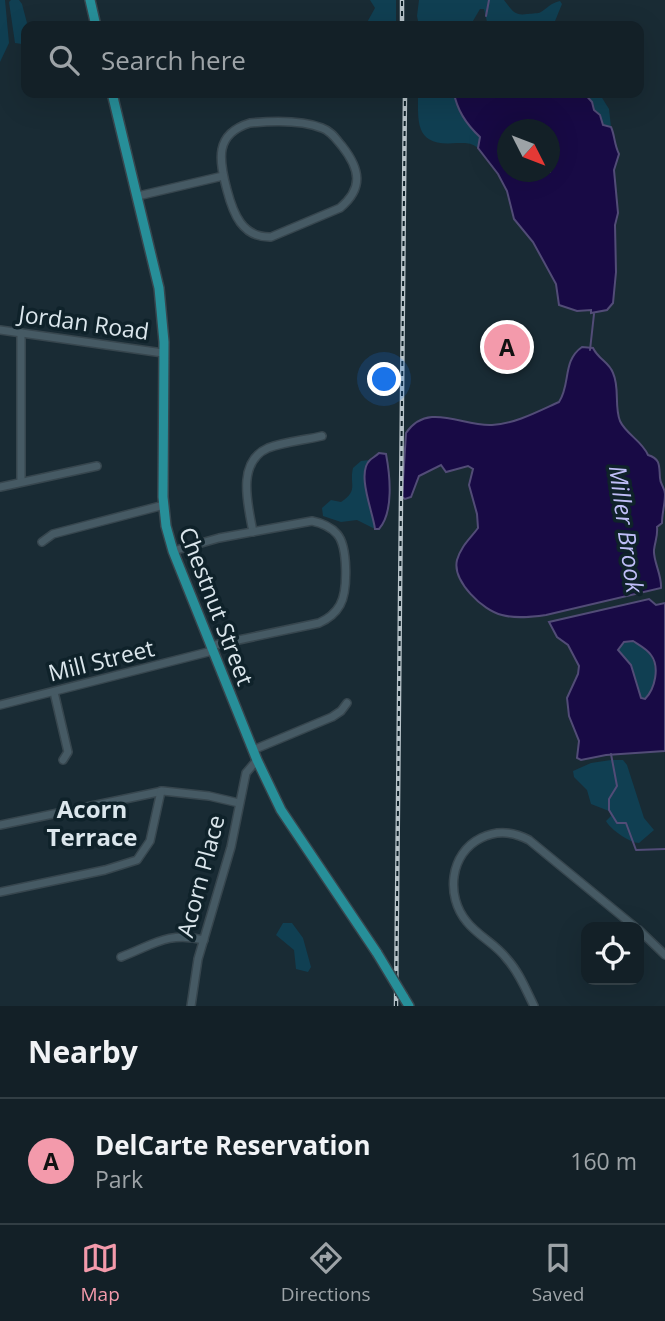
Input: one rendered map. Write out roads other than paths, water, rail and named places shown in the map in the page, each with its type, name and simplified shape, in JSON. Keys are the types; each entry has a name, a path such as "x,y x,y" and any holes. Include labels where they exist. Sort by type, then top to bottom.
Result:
{"main road":[{"path":"90,0 95,21"},
{"name":"Chestnut Street","path":"113,98 159,288 163,353 164,505 173,551 257,760 281,810 377,953 409,1006"}],"street":[{"path":"250,123 285,123 311,125 328,131 354,162 357,182 352,196 340,208 280,233 263,237 249,231 234,216 223,176 221,151 229,135 250,123"},
{"path":"138,196 223,176"},
{"name":"Jordan Road","path":"0,330 163,353"},
{"path":"21,481 22,333"},
{"path":"253,532 247,482 251,464 269,448 322,436"},
{"path":"0,487 97,466"},
{"path":"41,541 53,534 164,505"},
{"name":"Mill Street","path":"0,705 211,648 319,623 332,615 343,600 345,564 342,544 333,530 322,523 312,521 253,532 173,551"},
{"path":"54,692 68,752 63,760"},
{"path":"253,750 332,717 347,703"},
{"name":"Acorn Place","path":"191,1006 198,959 231,847 246,773 257,760"},
{"path":"0,892 105,870 137,860 150,841 161,791"},
{"path":"0,825 161,791 209,796 239,803"},
{"path":"534,1006 509,960 466,922 456,901 453,886 455,870 464,853 475,841 499,833 515,834 529,840 629,922"},
{"path":"644,936 665,955"},
{"path":"121,957 167,938 192,937 204,940"}],"water":[{"path":"456,98 588,98 594,110 600,115 603,125 611,127 619,154 614,170 618,213 615,225 616,272 613,303 607,310 591,313 591,310 577,311 559,305 556,284 533,242 514,219 502,182 560,182 560,119 497,119 497,173 478,148 480,137 463,117"},
{"path":"582,347 593,348 611,369 615,379 620,421 658,464 665,492 662,523 657,527 654,547 661,588 546,615 502,615 486,608 471,594 459,577 457,568 461,551 478,528 469,485 473,469 468,466 446,472 441,465 419,476 411,497 405,499 402,497 406,433 415,424 435,417 481,425 501,424 559,402 569,366"},
{"path":"379,453 386,454 390,493 384,522 379,529 375,529 366,493 365,474 370,460"},
{"path":"649,599 656,605 665,603 665,751 606,755 581,760 577,758 579,741 569,716 567,698 579,666 568,645 557,637 549,622","holes":["633,641 645,649 654,660 654,684 645,699 641,698 631,665 618,650 624,642"]}],"waterway":[{"name":"Miller Brook","path":"486,16 489,0"},
{"name":"Miller Brook","path":"590,350 594,314"},
{"name":"Miller Brook","path":"611,754 617,786 609,799 609,810 617,823 626,823 636,850 665,849"}],"railway":[{"path":"402,0 402,21"},
{"path":"396,1006 405,98"}],"place":[{"name":"DelCarte Reservation","path":"507,347"}],"district":[{"name":"Acorn Terrace","path":"92,822"}]}
